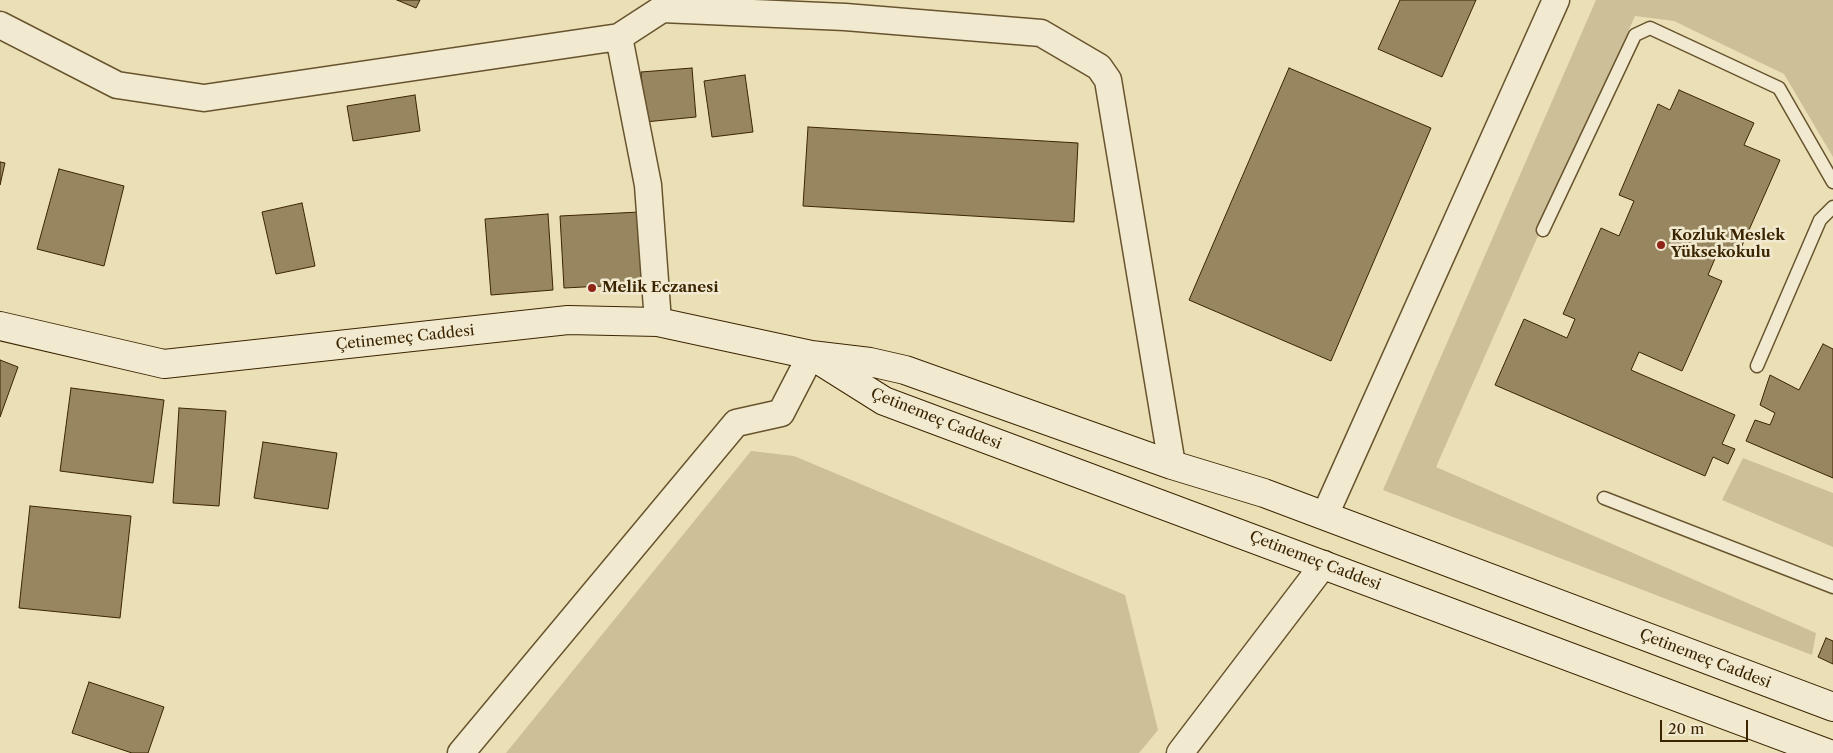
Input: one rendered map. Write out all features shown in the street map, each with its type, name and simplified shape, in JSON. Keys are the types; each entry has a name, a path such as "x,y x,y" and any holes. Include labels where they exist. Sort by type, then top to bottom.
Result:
{"main road":[{"name":"Çetinemeç Caddesi","path":"0,326 164,364 568,320 658,322 811,355 870,362 905,370 1172,465 1264,493 1833,707"},
{"name":"Çetinemeç Caddesi","path":"811,355 884,402 1324,564 1827,753"}],"street":[{"path":"1325,515 1556,0"},
{"path":"0,25 117,85 204,98 619,37 660,4 727,6 1041,33 1099,67 1108,80 1172,465"},
{"path":"619,37 648,185 658,322"},
{"path":"461,753 736,423 781,413 811,355"},
{"path":"1180,753 1324,564"}],"lane":[{"path":"1543,230 1635,35 1650,28 1779,88 1833,182"},
{"path":"1757,366 1820,220 1833,207"},
{"path":"1604,498 1833,587"}],"shaded area":[{"path":"1596,0 1833,0 1833,157 1784,74 1674,21 1635,16 1436,467 1816,633 1812,655 1383,490"},
{"path":"751,451 794,456 1125,595 1158,730 1139,753 506,753"},
{"path":"1743,458 1833,493 1833,547 1722,500"}],"building":[{"path":"397,0 420,0 416,8"},
{"path":"1400,0 1476,0 1442,77 1378,49"},
{"path":"692,68 696,117 645,122 641,72"},
{"path":"1289,68 1431,128 1331,361 1189,300"},
{"path":"745,75 753,132 712,137 704,81"},
{"path":"1679,90 1754,123 1744,145 1780,160 1737,257 1719,249 1708,275 1722,281 1682,371 1639,352 1631,370 1735,415 1722,444 1735,449 1728,464 1713,457 1705,476 1495,385 1524,319 1567,338 1575,319 1563,314 1601,228 1619,236 1634,201 1619,195 1658,104 1670,110"},
{"path":"415,95 420,131 353,141 347,106"},
{"path":"808,127 1078,143 1074,222 803,206"},
{"path":"0,162 5,163 0,185"},
{"path":"59,169 124,186 104,266 37,249"},
{"path":"302,203 315,266 276,274 262,212"},
{"path":"640,212 643,284 564,288 560,216"},
{"path":"548,214 553,290 491,295 485,219"},
{"path":"1823,344 1833,349 1833,478 1746,441 1755,420 1770,425 1775,413 1760,405 1770,375 1799,390"},
{"path":"0,360 18,367 0,417"},
{"path":"71,388 164,400 153,483 60,471"},
{"path":"179,408 226,411 219,506 173,503"},
{"path":"263,442 337,453 328,509 254,498"},
{"path":"30,506 131,516 120,618 19,608"},
{"path":"1826,638 1833,641 1833,664 1818,657"},
{"path":"89,682 164,707 148,753 132,753 72,733"}],"place":[{"name":"Kozluk Meslek Yüksekokulu","path":"1661,245"},
{"name":"Melik Eczanesi","path":"592,288"}]}
